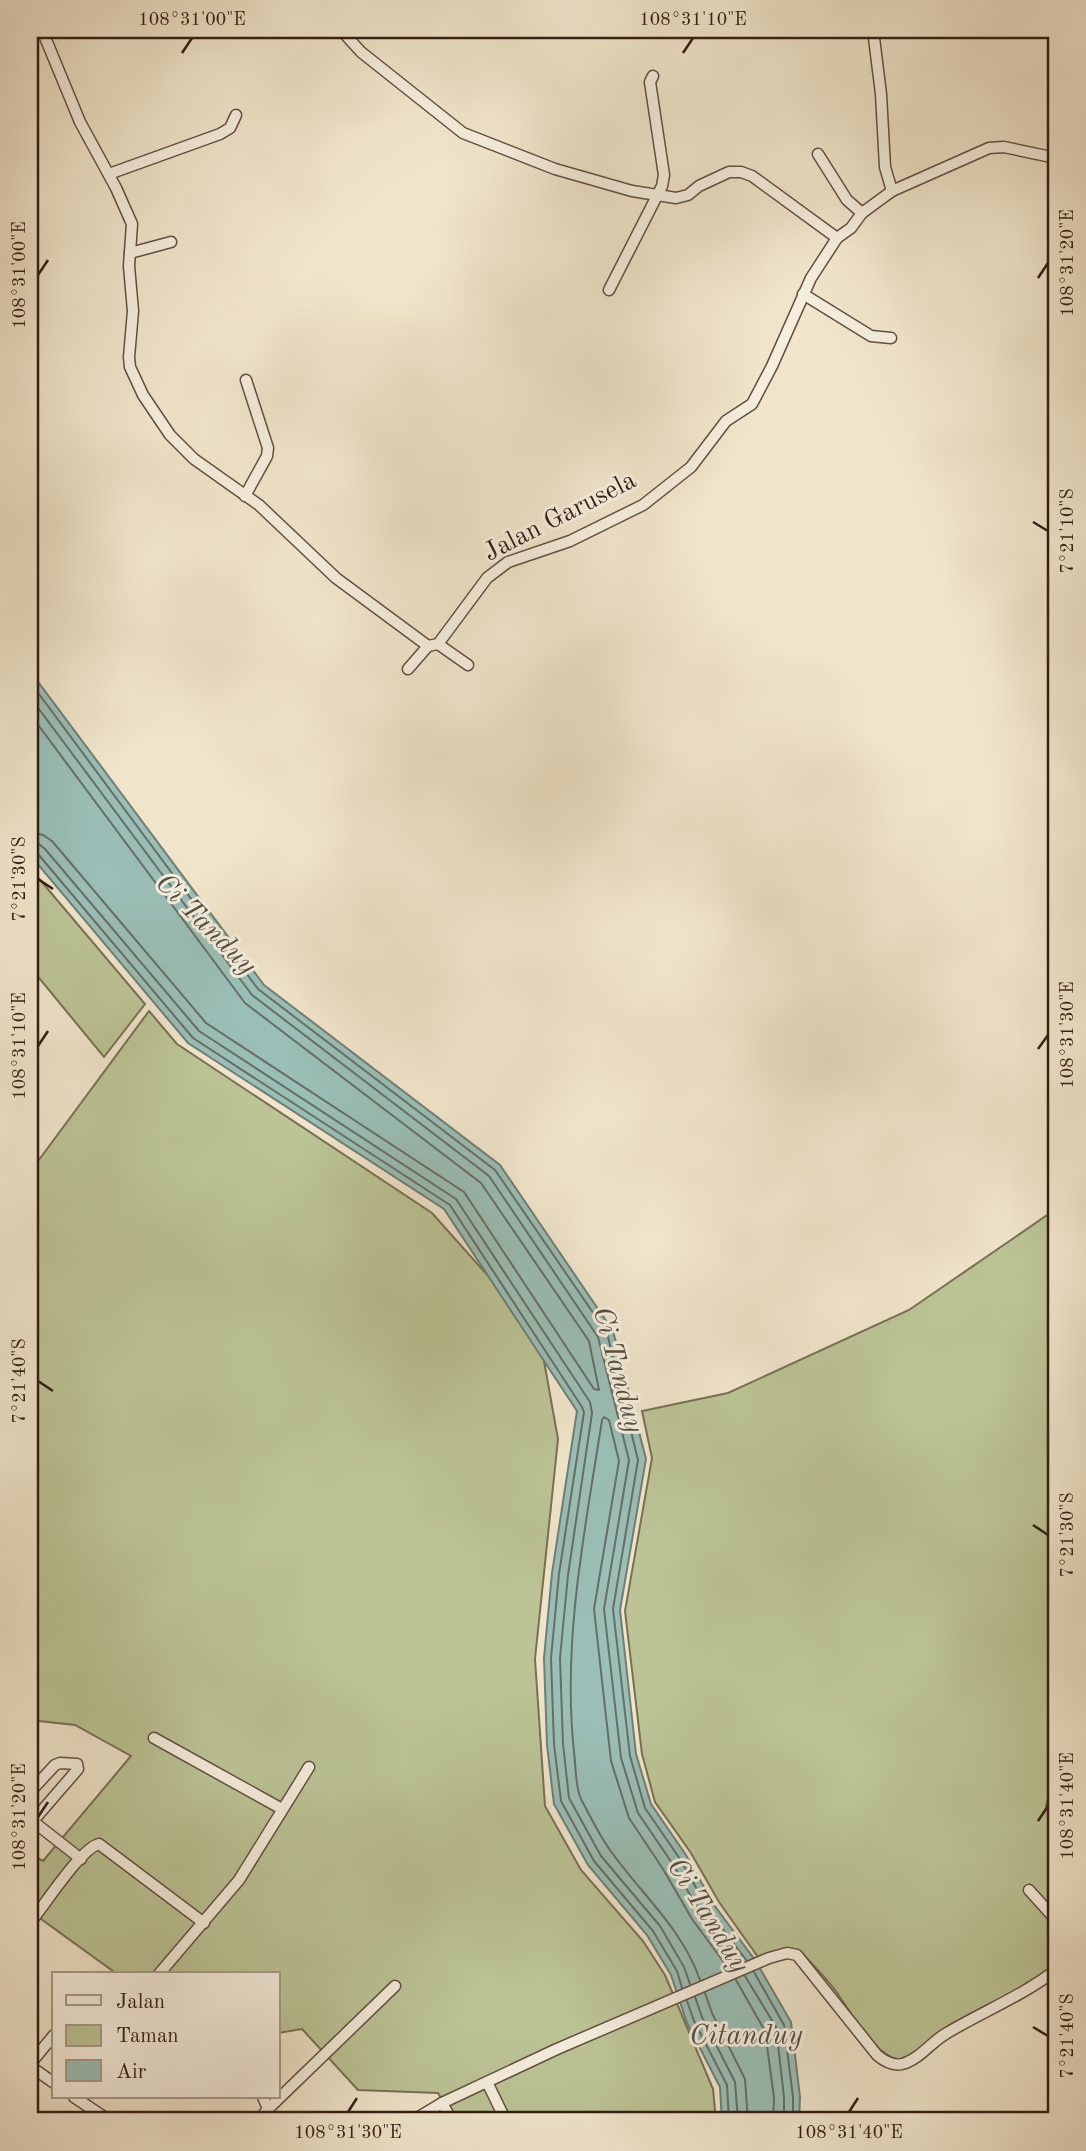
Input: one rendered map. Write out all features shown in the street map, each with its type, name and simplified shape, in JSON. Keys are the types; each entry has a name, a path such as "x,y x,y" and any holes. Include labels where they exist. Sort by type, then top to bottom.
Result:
{"street":[{"path":"42,30 80,122 109,174 132,224 130,253 133,311 129,357 130,367 143,395 170,435 194,459 258,505 336,579 433,645 468,665"},
{"path":"341,30 361,52 463,133 555,169 656,196 683,197 729,172 741,172 752,176 837,238"},
{"path":"873,30 881,94 885,167 892,191"},
{"path":"609,290 664,175 650,82 653,76"},
{"path":"109,174 220,134 230,128 236,115"},
{"name":"Jalan Garusela","path":"408,669 433,645 495,571 518,558 570,541 643,505 691,467 726,421 752,404 783,343 803,294 837,238 851,228 862,213 892,191 989,148 1004,147 1056,158"},
{"path":"818,154 847,200 862,213"},
{"path":"130,253 171,242"},
{"path":"803,294 859,330 871,336 891,338"},
{"path":"245,496 267,456 268,448 246,380"},
{"path":"30,1086 30,1096"},
{"path":"154,1738 282,1809"},
{"path":"44,1807 30,1793 55,1765 77,1765 78,1769 44,1807 31,1820 81,1859"},
{"path":"161,1972 239,1880 309,1766"},
{"path":"30,1923 52,1892 93,1845 99,1844 204,1923"},
{"path":"1029,1890 1056,1920"},
{"path":"412,2121 442,2103 487,2082 657,2006 769,1958 787,1953 797,1955 866,2045 885,2062 900,2064 911,2060 945,2034 1006,2003 1056,1970"},
{"path":"280,2097 395,1986"},
{"path":"52,2038 30,2065 52,2082"},
{"path":"487,2082 506,2121"},
{"path":"76,2098 110,2121"},
{"path":"263,2098 268,2109"},
{"path":"258,2121 279,2098"},
{"path":"442,2103 452,2121"}],"green space":[{"path":"30,868 145,1004 104,1057 30,967"},
{"path":"149,1011 177,1044 432,1213 539,1333 558,1439 535,1659 545,1806 581,1870 643,1941 665,1975 713,2089 716,2121 454,2121 438,2093 358,2090 302,2029 280,2033 280,1972 114,1972 30,1911 30,1854 43,1861 131,1756 75,1725 30,1720 30,1172"},
{"path":"1056,1209 1056,1504 1048,1514 1056,1525 1056,1775 1046,1806 1056,1817 1056,1967 901,2061 890,2057 871,2041 835,1990 802,1953 768,1953 758,1957 655,1802 642,1754 625,1611 652,1458 642,1411 728,1393 909,1310"}],"water":[{"path":"30,671 264,985 500,1165 613,1331 646,1459 620,1610 636,1754 651,1804 686,1855 714,1905 755,1960 791,2022 800,2097 799,2121 722,2121 720,2087 687,2023 671,1975 647,1935 588,1865 554,1804 547,1745 544,1658 552,1573 577,1411 444,1209 188,1043 30,855"}],"water label":[{"name":"Ci Tanduy","path":"205,925"},
{"name":"Ci Tanduy","path":"617,1370"},
{"name":"Ci Tanduy","path":"707,1916"},
{"name":"Citanduy","path":"746,2037"}]}
